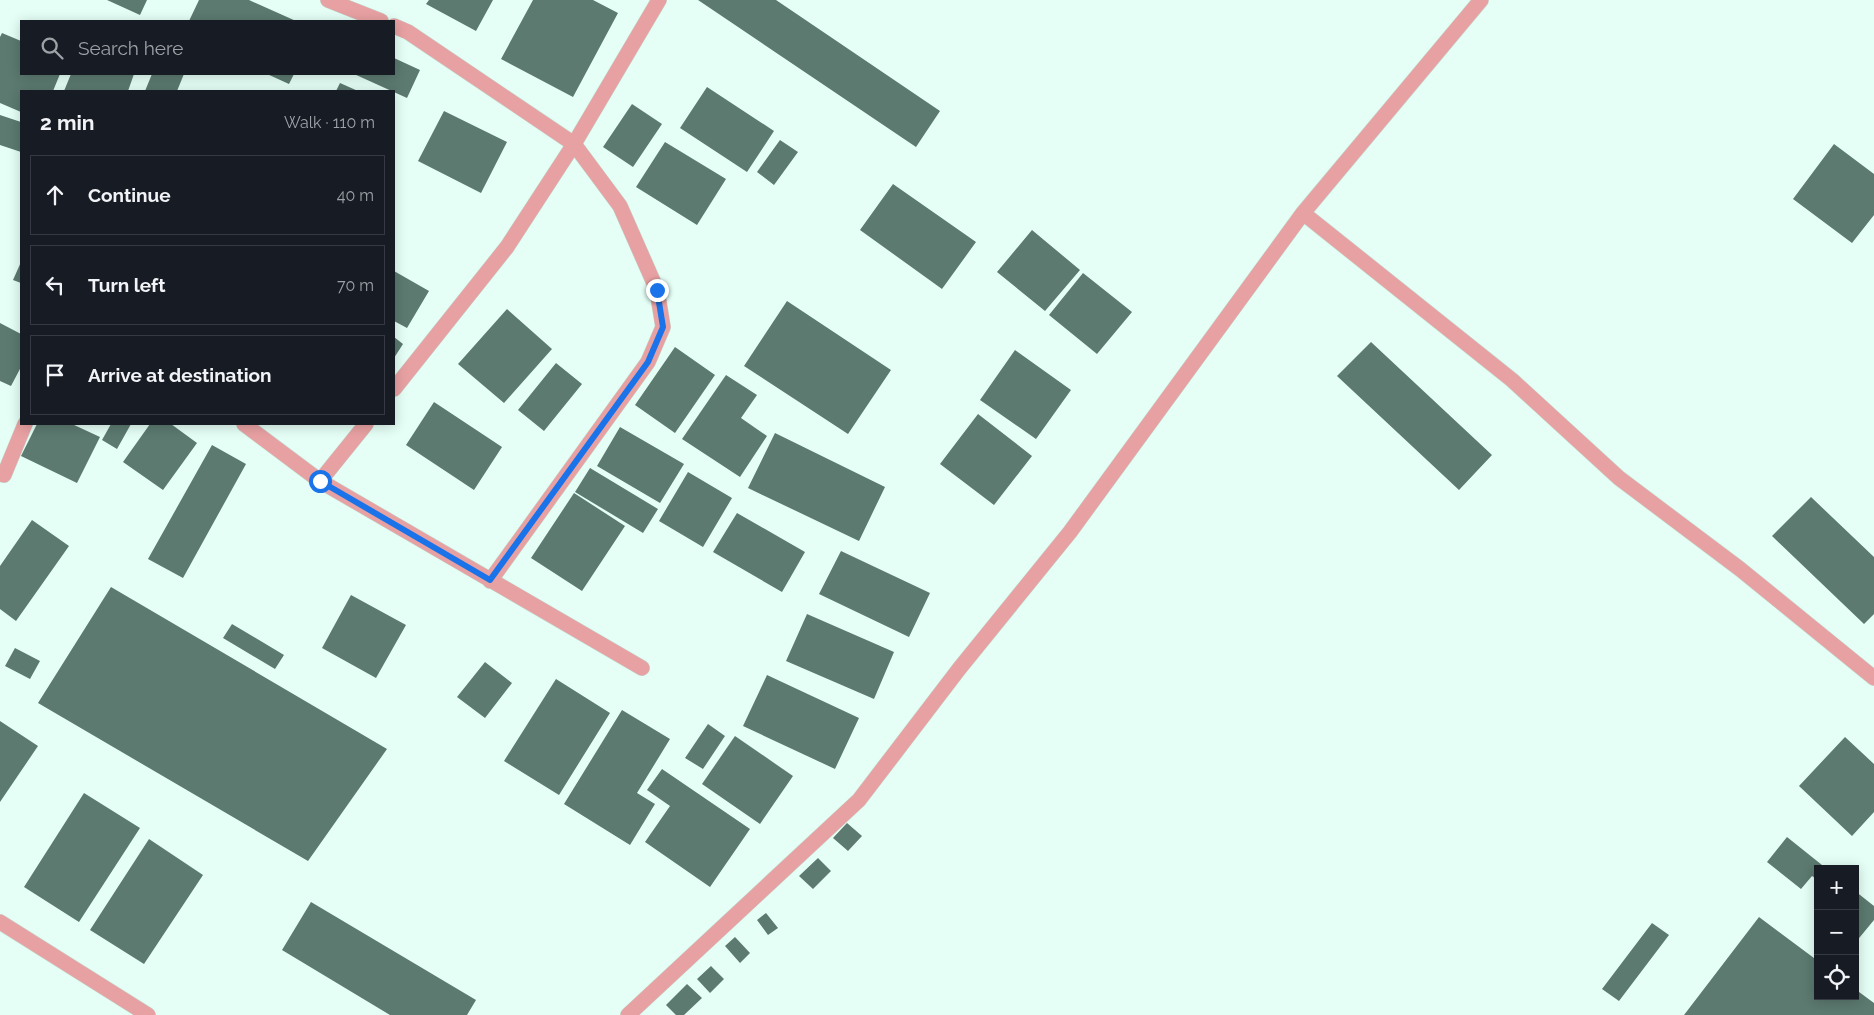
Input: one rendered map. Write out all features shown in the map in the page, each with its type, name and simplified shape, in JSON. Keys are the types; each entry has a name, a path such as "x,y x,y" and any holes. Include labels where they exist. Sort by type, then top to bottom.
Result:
{"street":[{"path":"328,0 378,20"},
{"path":"395,388 507,247 574,144 659,0"},
{"path":"628,1015 859,800 959,669 1070,532 1303,213 1481,0"},
{"path":"395,26 408,32 574,144 620,206 657,290 663,327 648,362 490,580"},
{"path":"1303,213 1512,380 1620,478 1740,570 1874,678"},
{"path":"0,474 4,475 25,425"},
{"path":"245,425 320,481 642,668"},
{"path":"320,481 365,425"},
{"path":"0,922 148,1015"}],"building":[{"path":"107,0 147,0 140,15"},
{"path":"199,0 249,0 294,20 189,20"},
{"path":"429,0 493,0 476,31 426,4"},
{"path":"533,0 593,0 618,13 573,97 501,59"},
{"path":"698,0 776,0 940,111 916,147"},
{"path":"2,33 20,41 20,75 60,75 53,90 20,90 20,112 0,103 0,37"},
{"path":"395,58 420,70 407,98 395,93 395,90 389,90 356,75 395,75"},
{"path":"71,75 134,75 128,90 64,90"},
{"path":"152,75 184,75 177,90 145,90"},
{"path":"269,75 294,75 289,84"},
{"path":"340,83 356,90 336,90"},
{"path":"707,87 774,131 747,172 680,128"},
{"path":"632,104 662,124 633,167 603,147"},
{"path":"444,111 507,142 481,193 418,161"},
{"path":"0,115 20,122 20,152 0,145"},
{"path":"780,140 798,152 774,185 757,172"},
{"path":"665,142 726,179 697,225 636,187"},
{"path":"1834,144 1874,174 1874,215 1852,243 1793,199"},
{"path":"893,184 976,242 942,289 860,230"},
{"path":"1032,230 1080,270 1045,311 997,272"},
{"path":"20,264 20,283 13,280"},
{"path":"395,272 429,291 407,328 395,322"},
{"path":"1083,273 1132,312 1097,354 1049,315"},
{"path":"787,301 891,370 848,434 744,366"},
{"path":"507,309 552,349 504,403 458,364"},
{"path":"0,323 20,333 20,369 11,386 0,381"},
{"path":"395,338 403,344 395,356"},
{"path":"1371,342 1492,455 1459,490 1337,376"},
{"path":"675,347 715,375 675,433 635,405"},
{"path":"1015,350 1071,390 1036,439 980,400"},
{"path":"556,363 582,384 544,431 518,410"},
{"path":"726,375 757,395 741,418 767,436 740,477 682,439"},
{"path":"434,402 502,447 474,490 406,445"},
{"path":"978,414 1032,456 994,505 940,464"},
{"path":"36,425 74,425 100,437 77,483 21,456"},
{"path":"110,425 130,425 117,449 102,440"},
{"path":"149,425 172,425 197,443 163,490 123,462"},
{"path":"620,427 684,464 660,503 597,466"},
{"path":"775,433 885,487 859,541 748,488"},
{"path":"212,445 246,464 183,578 148,559"},
{"path":"590,468 658,509 643,533 575,492"},
{"path":"688,472 732,498 703,547 659,521"},
{"path":"574,493 625,526 582,591 531,558"},
{"path":"1811,497 1874,557 1874,614 1864,624 1772,536"},
{"path":"737,513 805,552 782,592 713,552"},
{"path":"32,520 69,546 16,621 0,609 0,566"},
{"path":"841,551 930,593 909,637 819,594"},
{"path":"111,587 387,749 308,861 38,703"},
{"path":"351,595 406,625 376,678 322,648"},
{"path":"807,614 894,652 874,699 786,661"},
{"path":"232,624 284,655 275,669 223,638"},
{"path":"15,648 40,661 30,679 5,666"},
{"path":"485,662 512,683 485,718 457,697"},
{"path":"767,675 859,718 835,769 743,726"},
{"path":"556,679 610,713 559,795 504,761"},
{"path":"622,710 670,739 637,793 655,804 630,845 564,804"},
{"path":"0,721 38,746 0,802"},
{"path":"708,724 725,736 703,769 685,758"},
{"path":"735,736 793,776 760,824 702,784"},
{"path":"1845,737 1874,764 1874,812 1852,836 1799,786"},
{"path":"662,769 750,829 710,887 645,842 670,806 647,790"},
{"path":"84,793 140,828 79,922 24,887"},
{"path":"847,823 862,836 848,851 833,838"},
{"path":"1787,837 1822,865 1814,865 1814,877 1812,876 1801,889 1767,862"},
{"path":"149,839 203,875 144,964 90,930"},
{"path":"818,858 831,871 813,889 799,876"},
{"path":"1859,894 1874,906 1874,920 1859,938"},
{"path":"311,902 476,1000 467,1015 390,1015 282,950"},
{"path":"766,913 778,928 768,935 757,920"},
{"path":"1759,917 1814,958 1814,1000 1859,1000 1859,992 1874,1003 1874,1015 1684,1015"},
{"path":"1652,923 1669,935 1619,1001 1602,989"},
{"path":"735,937 750,953 740,963 725,946"},
{"path":"711,966 724,979 710,993 697,979"},
{"path":"687,984 702,998 684,1015 676,1015 666,1005"}],"route":[{"path":"320,481 490,580 648,362 663,327 657,290"}]}
